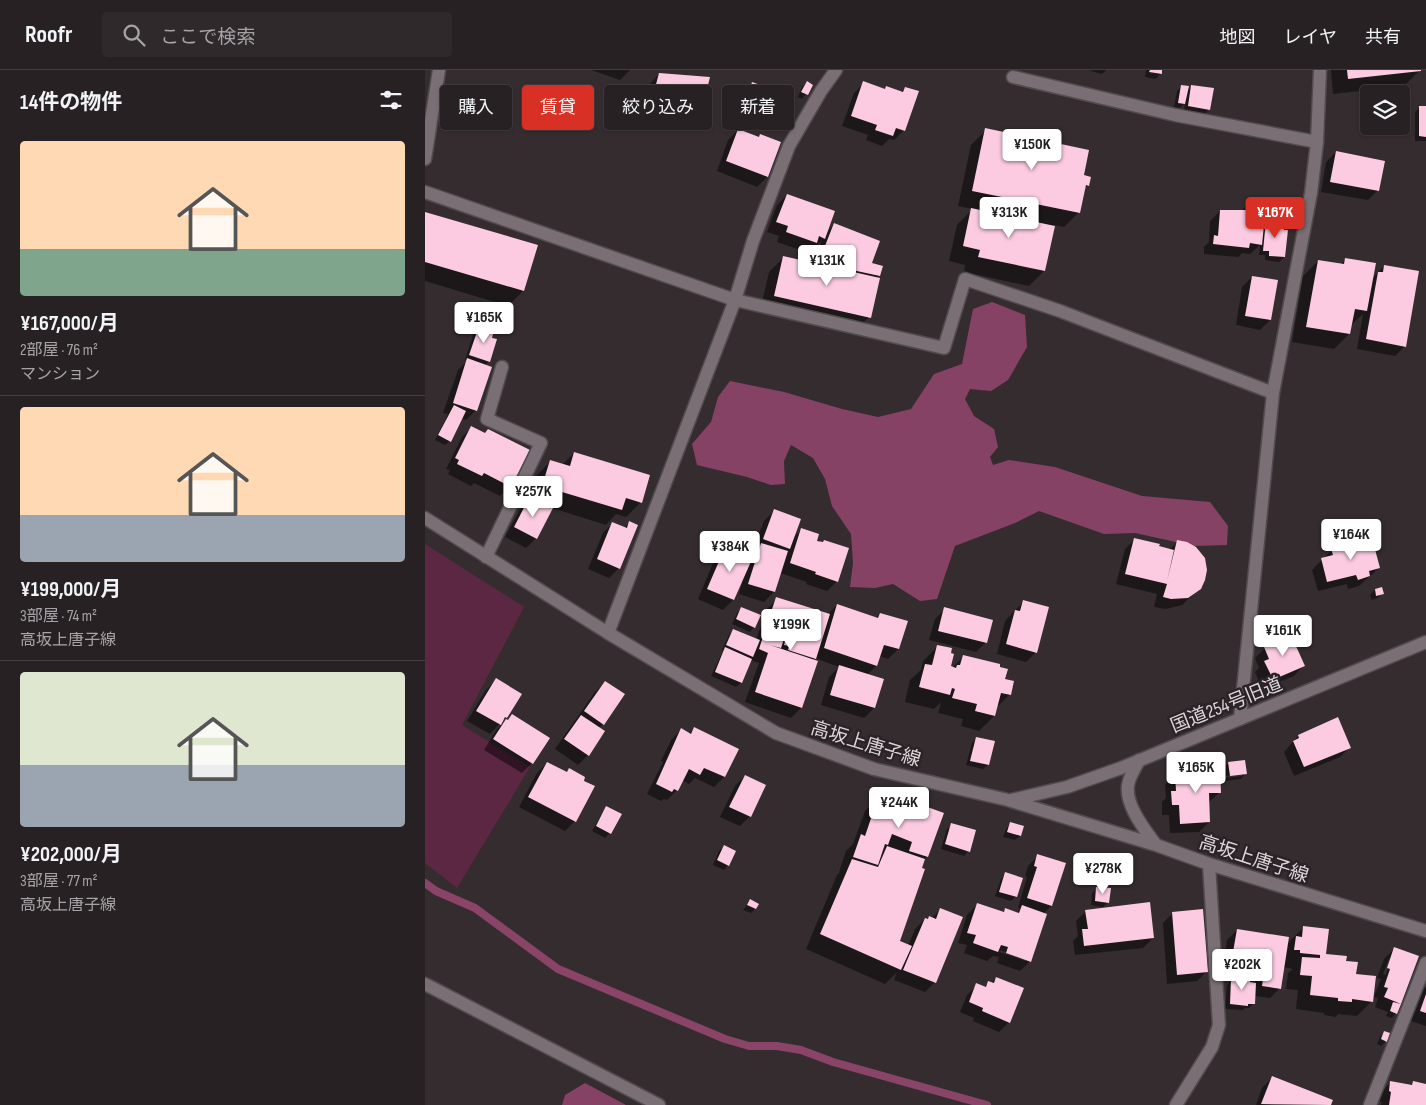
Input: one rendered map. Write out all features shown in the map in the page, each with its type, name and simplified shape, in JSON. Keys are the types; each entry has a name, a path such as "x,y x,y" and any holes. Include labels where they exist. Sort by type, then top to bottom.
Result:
{"street":[{"path":"425,159 439,70"},
{"path":"608,633 735,300 753,241 789,146 836,70"},
{"path":"1240,719 1273,393 1311,193 1317,142 1320,70"},
{"path":"1013,77 1175,115 1317,142"},
{"path":"425,192 735,300 944,348 965,279 1060,311 1273,393"},
{"path":"486,558 541,443 487,419 502,367"},
{"name":"高坂上唐子線","path":"425,518 608,633 776,733 874,769 1008,800 1157,845 1209,864 1426,931"},
{"name":"国道254号旧道","path":"1008,800 1067,787 1121,768 1426,642"},
{"path":"1139,760 1128,783 1129,798 1139,822 1157,845"},
{"path":"1176,1105 1212,1047 1219,1025 1209,864"},
{"path":"1370,1105 1426,963"},
{"path":"425,984 659,1105"}],"shaded area":[{"path":"992,302 1025,315 1027,347 1008,380 991,391 970,389 965,399 974,416 994,429 998,447 990,457 993,465 1009,460 1055,467 1142,496 1210,502 1228,526 1227,545 1194,546 1135,533 1104,534 1039,511 1015,523 955,546 937,599 920,601 893,584 875,588 850,587 853,563 851,534 832,506 825,479 813,458 791,445 784,461 785,484 771,485 697,465 692,444 711,422 718,397 730,381 784,392 842,409 878,417 911,409 934,374 962,364 973,309"},
{"path":"425,544 524,607 462,725 530,767 457,888 425,863"},
{"path":"585,1083 626,1105 562,1105 565,1095"}],"building":[{"path":"1150,70 1162,70 1162,74 1149,72"},
{"path":"1347,70 1421,70 1421,71 1348,79"},
{"path":"659,73 710,77 708,85 656,85"},
{"path":"807,81 813,85 808,95 801,92"},
{"path":"863,81 885,89 886,86 903,92 905,87 919,91 905,131 896,128 893,136 875,130 877,125 851,116"},
{"path":"1181,85 1189,86 1185,104 1178,103"},
{"path":"1191,85 1214,88 1210,110 1188,106"},
{"path":"1419,106 1426,106 1426,137 1419,136"},
{"path":"985,128 1089,150 1084,175 1091,177 1089,186 1086,185 1080,213 972,191"},
{"path":"738,130 759,137 760,134 781,142 768,177 726,161"},
{"path":"1336,151 1385,161 1379,191 1330,182"},
{"path":"787,194 835,211 825,239 819,236 817,243 786,232 788,226 776,222"},
{"path":"1248,203 1266,205 1262,245 1250,243 1249,248 1213,244 1214,235 1218,236 1220,210 1247,210"},
{"path":"971,208 1055,226 1045,271 978,257 980,250 963,246"},
{"path":"425,212 538,245 524,291 425,262"},
{"path":"1266,220 1284,222 1284,230 1288,230 1285,257 1269,256 1269,251 1263,251"},
{"path":"834,223 880,241 872,263 883,266 880,276 838,267 839,260 821,256"},
{"path":"783,256 880,278 871,318 774,296"},
{"path":"1345,258 1376,263 1367,311 1355,309 1350,334 1306,327 1318,260 1344,264"},
{"path":"1384,265 1419,271 1406,347 1366,339 1378,272 1383,272"},
{"path":"1252,276 1278,280 1271,320 1245,316"},
{"path":"479,326 494,330 492,338 497,339 490,362 469,355"},
{"path":"467,358 492,367 477,411 453,403"},
{"path":"454,405 466,411 451,442 438,435"},
{"path":"471,426 485,433 488,429 530,450 511,487 484,473 482,476 457,464 459,460 455,458"},
{"path":"574,452 650,475 642,503 626,498 622,510 542,486 550,460 570,466"},
{"path":"530,496 553,508 537,539 514,527"},
{"path":"774,509 801,519 790,549 763,539"},
{"path":"629,521 638,525 620,569 597,559 612,522 627,528"},
{"path":"801,528 819,534 817,541 823,542 824,540 849,548 838,582 790,563"},
{"path":"1134,538 1160,544 1159,546 1174,550 1167,581 1177,540 1187,542 1196,547 1205,558 1207,570 1201,589 1188,598 1171,599 1163,597 1167,584 1125,574"},
{"path":"1372,538 1380,568 1369,571 1370,576 1358,580 1356,575 1327,582 1321,558 1333,555 1331,549"},
{"path":"761,543 788,551 775,592 748,584"},
{"path":"726,545 753,557 734,600 707,589"},
{"path":"1382,587 1384,594 1376,596 1375,589"},
{"path":"776,597 830,614 816,659 788,650 789,646 784,645 794,609 781,648 770,645 818,661 802,708 755,692 768,653 759,649"},
{"path":"1023,600 1049,607 1037,653 1006,644 1015,610 1020,611"},
{"path":"837,604 878,618 880,613 908,621 899,649 884,645 877,666 824,648"},
{"path":"741,607 761,615 755,628 736,619"},
{"path":"944,607 993,620 987,643 938,631"},
{"path":"733,629 760,640 753,657 726,645"},
{"path":"1291,635 1305,666 1277,678 1275,673 1271,675 1264,661 1269,659 1264,647"},
{"path":"937,645 952,648 951,653 954,654 951,666 956,668 957,665 960,665 963,655 1000,664 1000,667 1008,669 1005,679 1014,681 1011,695 1001,693 995,716 975,711 977,704 952,698 955,689 952,688 950,695 919,687 925,664 932,665"},
{"path":"725,647 752,659 742,683 715,672"},
{"path":"839,665 884,679 875,708 830,695"},
{"path":"496,678 522,694 501,725 476,711"},
{"path":"605,681 625,694 604,725 584,711"},
{"path":"512,714 550,738 533,764 493,739 506,719 508,720"},
{"path":"581,715 605,731 589,756 564,739"},
{"path":"1338,717 1351,748 1304,767 1293,741 1299,738 1298,735"},
{"path":"694,727 739,749 725,777 704,768 700,775 689,769 678,791 674,789 672,792 656,784 681,728 691,734"},
{"path":"976,737 995,741 989,765 970,761"},
{"path":"1245,760 1247,774 1230,776 1228,762"},
{"path":"547,762 567,772 569,768 585,777 584,781 595,786 576,822 528,797"},
{"path":"1220,766 1221,793 1209,793 1210,822 1180,824 1179,805 1172,805 1171,791 1176,791 1175,773 1189,773 1189,769"},
{"path":"745,775 766,785 751,817 729,807"},
{"path":"879,795 906,805 908,800 944,813 928,857 909,851 912,842 892,834 888,845 885,844 878,865 853,857 861,834 865,836"},
{"path":"606,806 622,814 611,834 596,826"},
{"path":"1010,822 1024,826 1021,836 1007,832"},
{"path":"951,823 976,830 970,852 945,844"},
{"path":"724,845 736,851 729,866 717,860"},
{"path":"887,846 925,859 922,868 925,869 900,941 912,946 901,970 820,934 852,859 878,867"},
{"path":"1037,854 1066,863 1052,906 1027,898 1037,867 1034,866"},
{"path":"1005,872 1023,878 1017,897 999,892"},
{"path":"1096,887 1111,888 1109,903 1095,901"},
{"path":"750,899 759,904 756,909 747,905"},
{"path":"1150,902 1154,938 1084,946 1082,929 1088,929 1085,910"},
{"path":"977,903 1004,912 1005,908 1019,913 1022,905 1047,914 1031,962 1006,953 1008,947 1001,945 998,952 973,943 976,935 967,933"},
{"path":"940,908 963,917 936,983 903,970 925,918 928,919 929,916 936,919"},
{"path":"1203,909 1208,972 1177,975 1172,912"},
{"path":"1303,926 1329,929 1326,954 1347,956 1346,961 1358,962 1356,974 1376,976 1373,1002 1352,999 1352,1002 1338,1001 1338,998 1310,995 1312,976 1300,975 1302,957 1320,958 1320,955 1300,953 1300,950 1294,950 1296,936 1302,937"},
{"path":"1237,929 1289,937 1281,989 1262,986 1264,972 1252,971 1255,956 1233,952"},
{"path":"1394,947 1419,956 1401,1004 1384,997 1388,988 1384,987 1390,969 1387,968"},
{"path":"1234,974 1248,975 1247,980 1256,983 1255,1004 1248,1004 1248,1006 1230,1004 1231,979 1233,979"},
{"path":"996,977 1024,988 1010,1023 982,1011 983,1008 969,1002 976,983 986,987 988,981 994,983"},
{"path":"1426,994 1426,1013 1420,1011"},
{"path":"1393,1002 1401,1004 1397,1014 1390,1011"},
{"path":"1384,1031 1390,1033 1387,1042 1381,1039"},
{"path":"1272,1076 1333,1100 1331,1105 1261,1104"},
{"path":"1390,1081 1412,1085 1413,1081 1426,1084 1426,1105 1389,1105"}],"waterway":[{"path":"425,883 436,891 475,908 558,969 725,1039 749,1046 777,1046 801,1050 833,1062 987,1105"}]}
